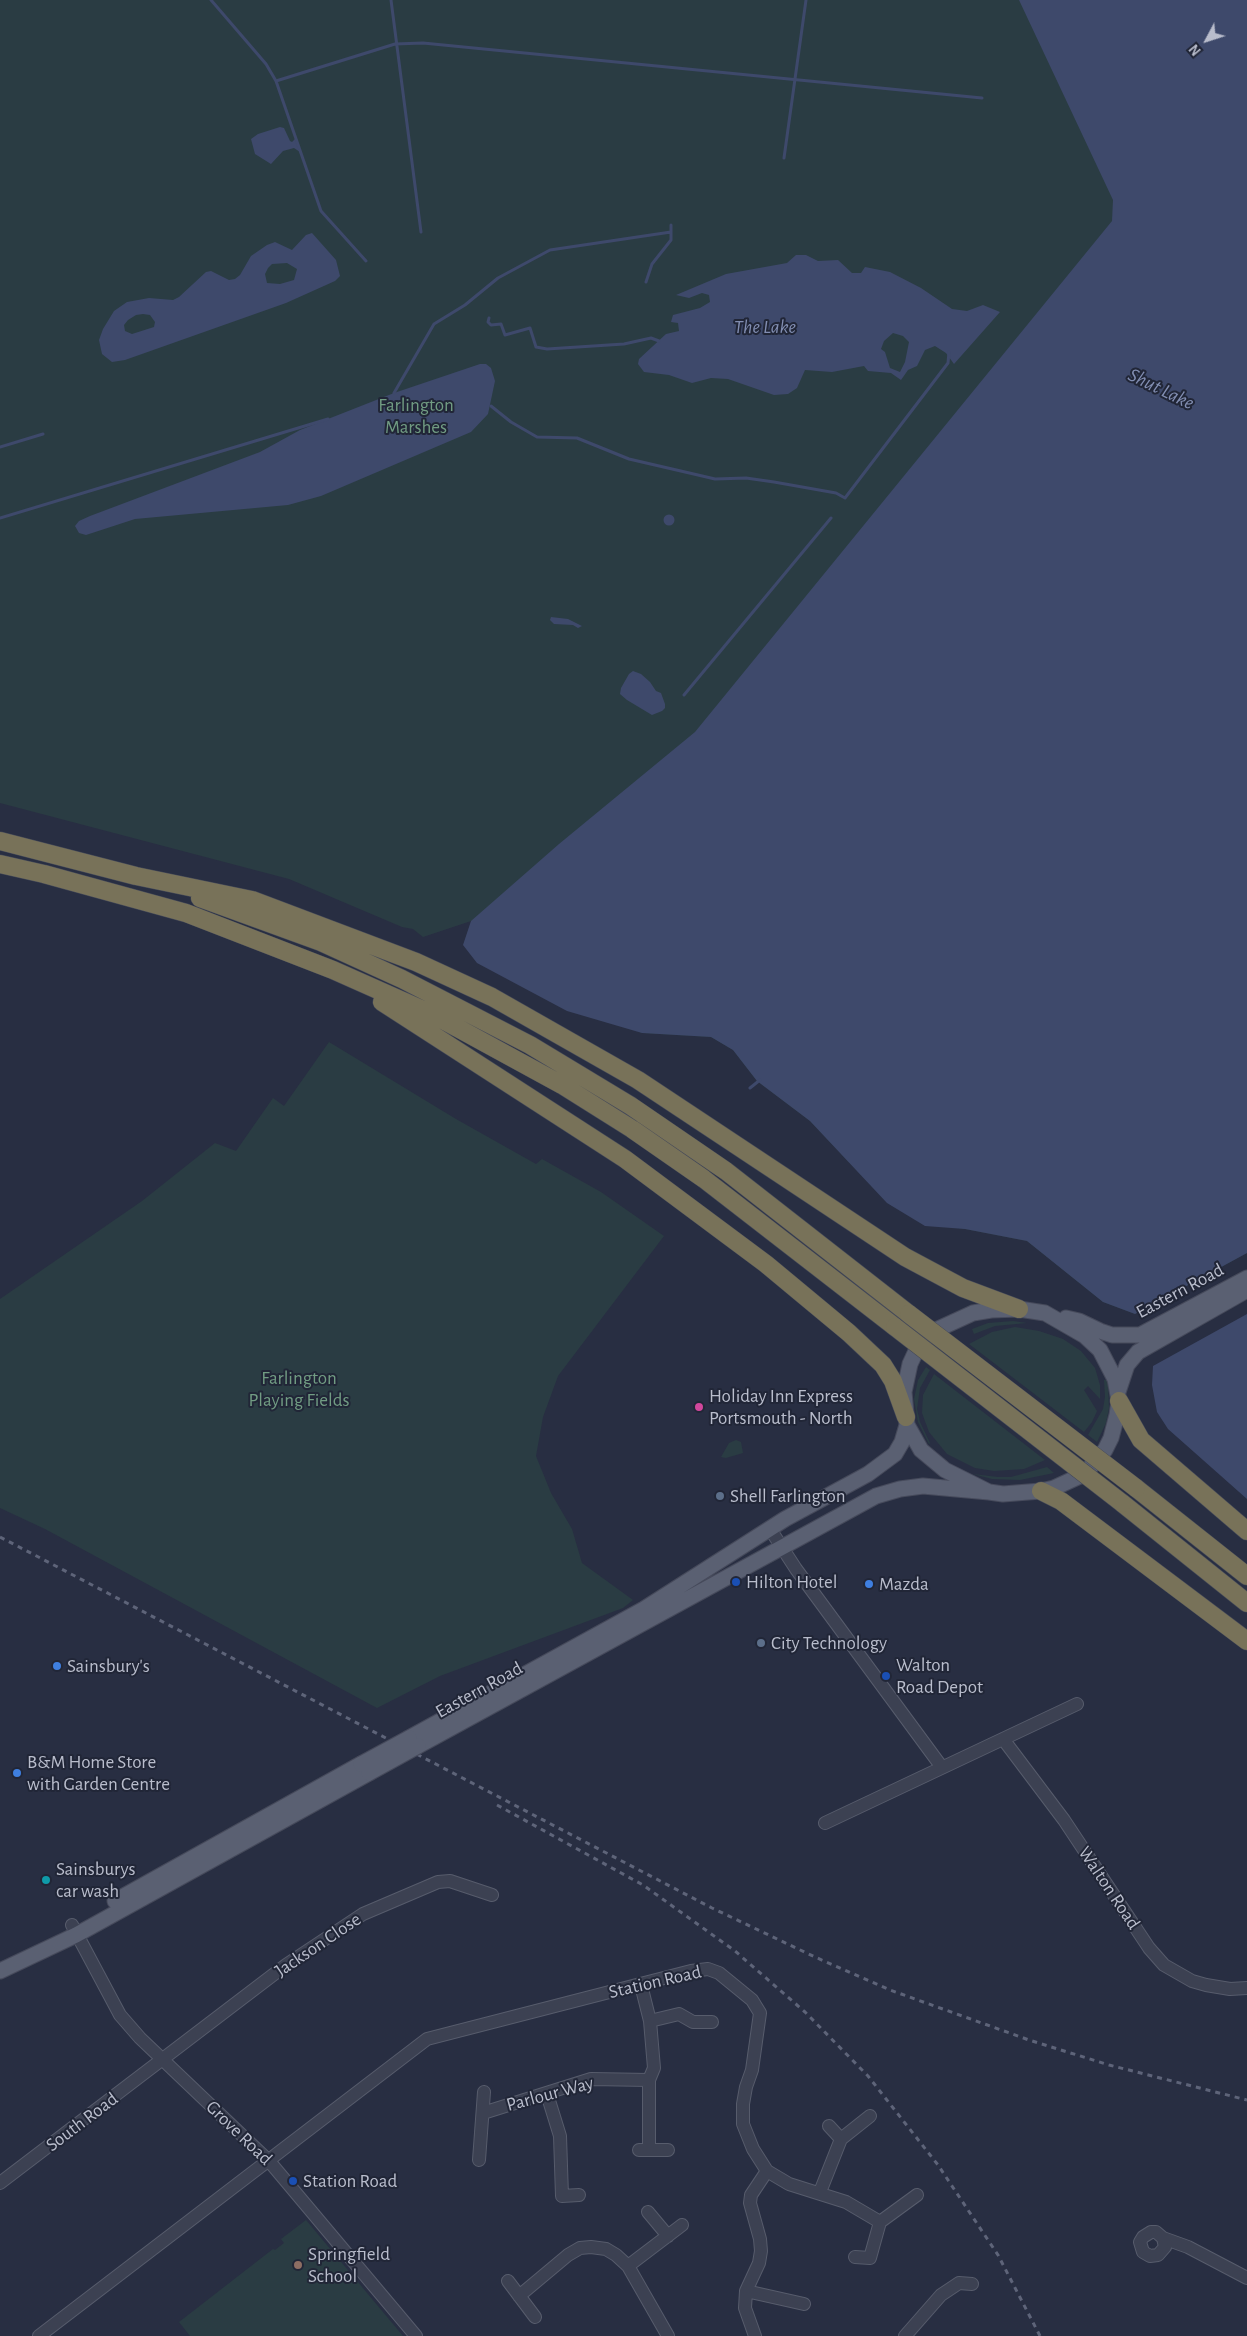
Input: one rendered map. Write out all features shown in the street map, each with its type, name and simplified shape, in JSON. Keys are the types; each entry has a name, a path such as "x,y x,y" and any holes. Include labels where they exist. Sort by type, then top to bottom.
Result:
{"highway":[{"path":"0,841 136,876 252,900 416,962 492,997 638,1080 905,1257 970,1291 1019,1309"},
{"path":"0,864 44,874 186,913 333,970 432,1014 562,1085 632,1129 704,1179 1122,1503 1247,1603"},
{"path":"136,876 321,942 402,979 530,1045 631,1106 726,1171 1247,1576"},
{"path":"333,970 625,1159 766,1264 850,1333 883,1365 893,1381 906,1421"},
{"path":"1118,1398 1141,1440 1247,1530"},
{"path":"1041,1491 1061,1501 1247,1641"}],"main road":[{"name":"Eastern Road","path":"413,1742 658,1601 800,1510 868,1474 890,1459 902,1442 906,1421 904,1392 910,1364 916,1351 927,1337 944,1326 973,1313 1019,1309 1079,1321 1100,1332 1112,1335 1140,1335 1247,1278"},
{"name":"Eastern Road","path":"0,1970 413,1742 876,1496 890,1491 923,1486 1003,1494 1041,1491 1054,1488 1080,1476 1096,1462 1111,1438 1118,1398 1127,1365 1138,1352 1247,1290"},
{"path":"1045,1313 1085,1336 1100,1350 1111,1370 1118,1398"},
{"path":"906,1421 916,1444 928,1458 945,1470 988,1492"},
{"name":"Eastern Road","path":"0,1960 74,1930"}],"street":[{"path":"770,1529 780,1546 941,1766"},
{"path":"825,1823 941,1766 1077,1704"},
{"name":"Walton Road","path":"1003,1739 1064,1820 1148,1948 1164,1965 1192,1981 1206,1985 1230,1989 1247,1988"},
{"name":"Jackson Close","path":"163,2060 286,1965 341,1928 380,1905 429,1885 450,1881 492,1895"},
{"name":"Grove Road","path":"74,1930 120,2015 163,2060 269,2160 416,2336"},
{"name":"Station Road","path":"40,2336 427,2039 708,1969 719,1973 752,2000 760,2013 752,2070 743,2104 743,2124 753,2149 767,2171 789,2184 820,2192 846,2202 880,2222"},
{"path":"641,1985 650,2021 651,2074 644,2150 668,2150"},
{"path":"650,2021 679,2014 692,2022 712,2022"},
{"name":"South Road","path":"0,2183 163,2060"},
{"name":"Parlour Way","path":"482,2113 591,2079 651,2074"},
{"name":"Parlour Way","path":"480,2160 484,2092"},
{"path":"547,2094 560,2136 562,2196 579,2195"},
{"path":"820,2192 841,2139 870,2116"},
{"path":"829,2126 841,2139"},
{"path":"755,2336 745,2308 746,2291 759,2263 761,2251 760,2239 750,2203 751,2196 767,2171"},
{"path":"855,2256 870,2258 880,2222 910,2195"},
{"path":"648,2212 668,2236"},
{"path":"628,2266 682,2225"},
{"path":"1164,2238 1188,2247 1247,2278"},
{"path":"519,2296 568,2255 580,2248 606,2249 628,2266 668,2336"},
{"path":"508,2282 535,2317"},
{"path":"905,2336 941,2295 959,2283 972,2284"},
{"path":"746,2291 804,2304"}],"green space":[{"name":"Farlington Marshes","path":"0,0 1247,0 1247,1253 1135,1314 1103,1302 1027,1241 921,1223 883,1198 810,1121 757,1081 733,1050 711,1037 642,1033 603,1017 475,941 471,921 423,937 413,929 402,927 289,879 0,803"},
{"name":"Farlington Playing Fields","path":"329,1042 456,1119 536,1164 542,1159 601,1192 664,1236 558,1376 543,1417 536,1456 551,1493 572,1529 582,1563 633,1600 623,1608 440,1676 377,1708 45,1529 0,1508 0,1299 142,1201 215,1143 236,1151 273,1098 284,1106"},
{"path":"1013,1321 1027,1323 995,1326 974,1334 972,1329 988,1323"},
{"path":"1015,1327 1039,1331 1063,1339 1081,1351 1095,1368 1100,1385 1100,1399 1088,1386 1084,1390 1097,1411 1092,1422 1084,1432 969,1344 992,1332"},
{"path":"926,1367 930,1370 920,1388 917,1409 929,1444 918,1422 914,1399 918,1380"},
{"path":"934,1374 1045,1460 1024,1469 994,1471 975,1468 947,1454 929,1432 922,1413 923,1395"},
{"path":"1104,1380 1107,1380 1109,1408 1106,1423 1097,1442 1088,1435 1103,1409 1105,1397"},
{"path":"736,1440 741,1442 743,1453 726,1458 721,1457 729,1443"},
{"path":"1047,1467 1054,1473 1020,1480 992,1479 973,1474 1011,1477"},
{"name":"Springfield School","path":"306,2220 403,2336 190,2336 179,2322 273,2249 275,2250 284,2243 281,2239"}],"water":[{"name":"Shut Lake","path":"1019,0 1247,0 1247,1253 1135,1314 1103,1302 1027,1241 965,1229 925,1226 887,1203 810,1121 757,1081 733,1050 711,1037 642,1033 567,1011 477,963 463,945 471,921 559,844 695,732 1112,221 1113,200"},
{"path":"280,127 284,128 290,141 292,142 295,139 300,152 294,148 283,151 271,164 255,154 251,139 258,134"},
{"path":"312,233 336,260 340,276 335,281 286,303 125,360 112,362 102,354 99,340 103,329 114,311 127,302 149,298 173,300 179,297 206,272 211,271 229,280 235,279 240,275 251,256 267,245 275,242 292,250 306,235","holes":["287,263 297,269 294,280 280,284 267,283 265,274 268,268 272,264","136,315 150,315 155,322 154,327 132,334 125,331 124,325 128,320"]},
{"name":"The Lake","path":"796,255 806,255 818,261 838,260 852,273 861,273 865,267 890,272 921,288 952,309 967,311 983,305 1000,312 954,364 946,353 935,346 925,350 917,366 908,370 901,380 891,373 868,371 864,366 832,372 805,370 797,388 788,394 774,395 728,379 711,378 692,383 669,375 644,372 638,364 639,359 666,334 679,331 678,323 671,322 673,315 700,308 710,302 709,295 702,293 689,298 676,295 726,274 787,263","holes":["893,333 903,336 909,342 905,362 900,372 890,368 885,352 881,349 884,341"]},
{"path":"480,364 486,364 491,368 495,381 488,414 471,432 321,496 288,505 135,519 86,535 79,533 75,526 79,521 90,516 260,452 300,430 394,393"},
{"path":"667,515 671,515 674,520 673,524 667,525 664,522 664,518"},
{"path":"551,617 568,619 582,626 578,628 573,625 554,624 550,620"},
{"path":"633,671 641,674 656,691 661,693 665,704 665,708 662,711 652,715 620,694 621,688 629,674"},
{"path":"1247,1314 1247,1499 1168,1429 1157,1412 1152,1385 1153,1366"}],"waterway":[{"path":"211,0 266,64 276,81 321,211 366,261"},
{"path":"391,0 421,232"},
{"path":"784,158 806,0"},
{"path":"276,81 395,44 423,43 982,98"},
{"path":"646,282 652,264 671,240 671,225"},
{"path":"394,393 434,324 465,305 498,278 550,250 671,232"},
{"path":"489,318 488,322 491,325 501,324 505,335 530,328 536,347 547,349 624,344 651,338 659,341"},
{"path":"491,406 511,422 537,437 577,438 629,459 715,479 746,478 774,482 836,493 845,498 948,363 949,352"},
{"path":"0,518 328,419"},
{"path":"0,447 43,434"},
{"path":"684,695 831,518"},
{"path":"750,1088 760,1080"}],"railway":[{"path":"0,1537 712,1908 815,1957 890,1990 1029,2040 1109,2065 1247,2100"},
{"path":"497,1805 643,1885 735,1951 805,2012 868,2076 938,2165 998,2255 1040,2336"}],"place":[{"name":"Holiday Inn Express Portsmouth - North","path":"699,1407"},
{"name":"Shell Farlington","path":"720,1496"},
{"name":"Hilton Hotel","path":"736,1582"},
{"name":"Mazda","path":"869,1584"},
{"name":"City Technology","path":"761,1643"},
{"name":"Sainsbury's","path":"57,1666"},
{"name":"Walton Road Depot","path":"886,1676"},
{"name":"B&M Home Store with Garden Centre","path":"17,1773"},
{"name":"Sainsburys car wash","path":"46,1880"},
{"name":"Station Road","path":"293,2181"},
{"name":"Springfield School","path":"298,2265"}]}
